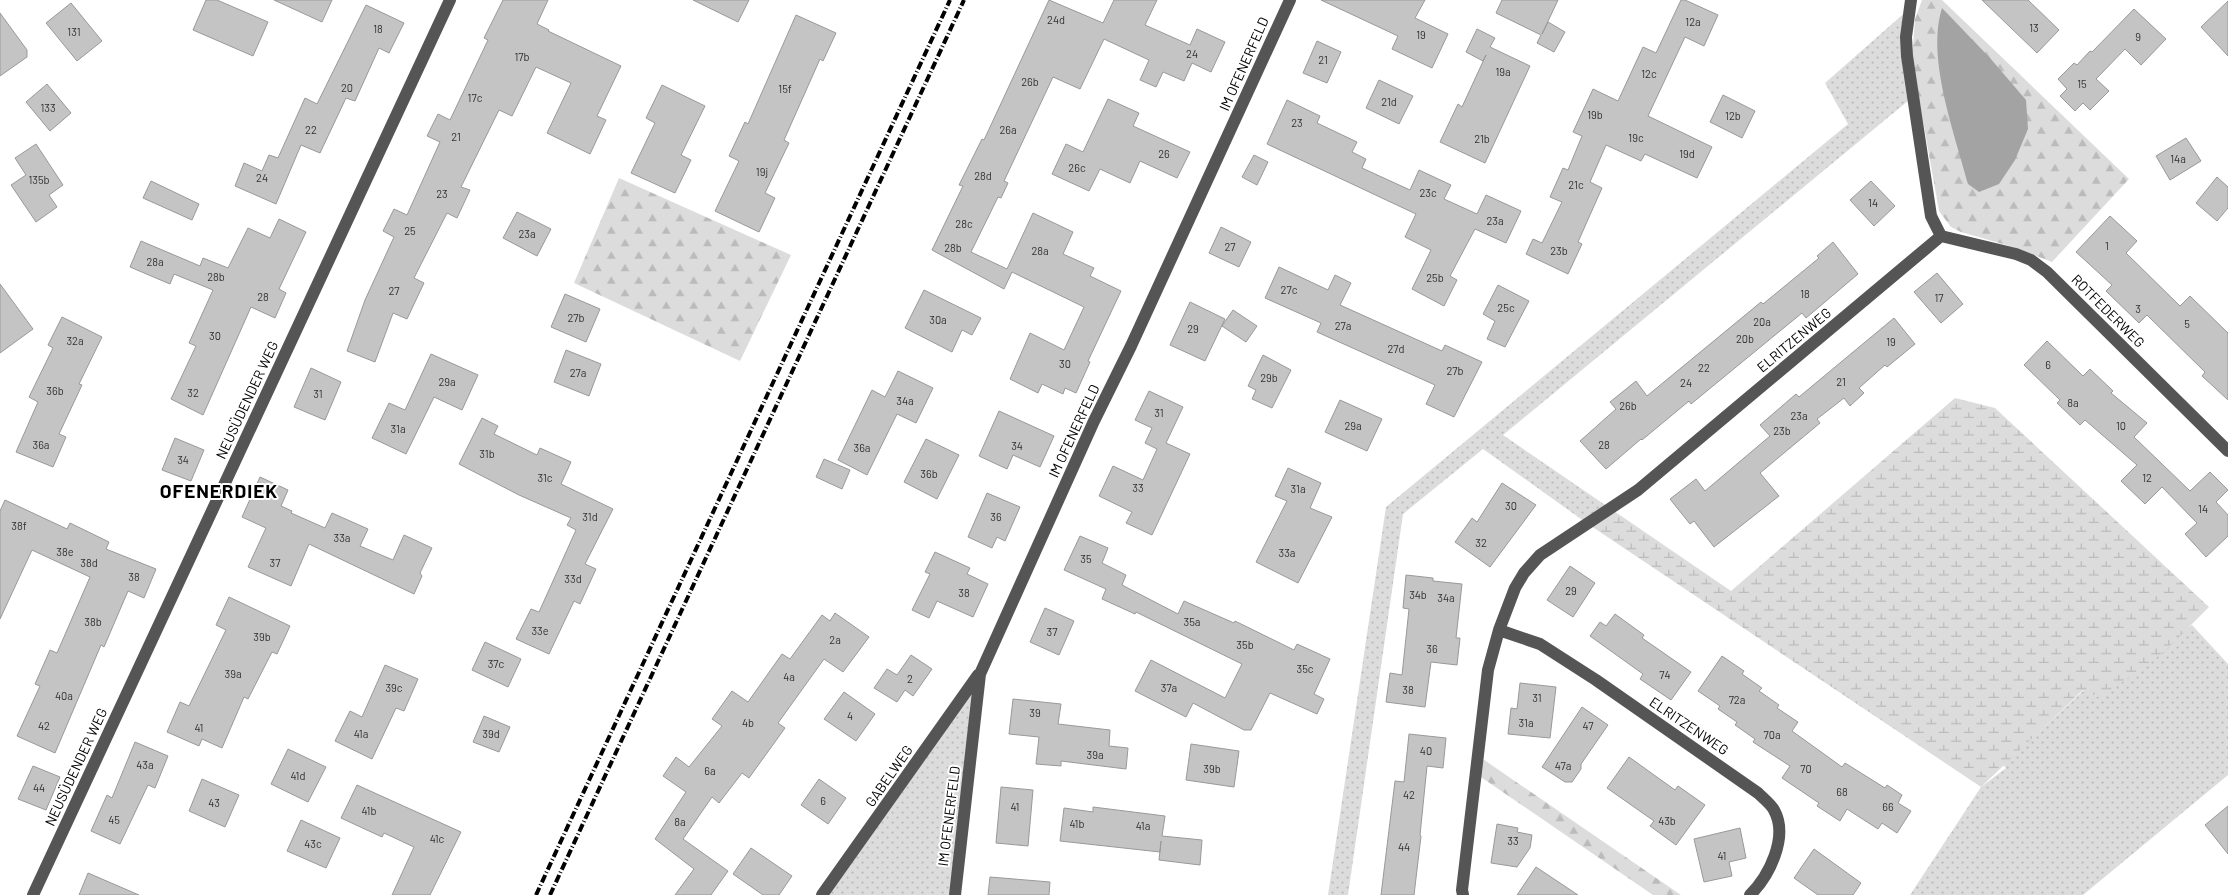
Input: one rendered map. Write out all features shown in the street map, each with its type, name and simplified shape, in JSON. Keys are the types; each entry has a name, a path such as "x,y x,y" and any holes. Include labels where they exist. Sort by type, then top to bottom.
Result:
{"street":[{"name":"NEUSÜDENDER WEG","path":"33,895 450,0"},
{"name":"IM OFENERFELD","path":"955,895 980,674 1094,422 1131,346 1290,0"},
{"path":"1911,0 1906,38 1907,56 1931,216 1941,236"},
{"name":"ROTFEDERWEG","path":"1941,236 1990,247 2031,260 2047,272 2228,451"},
{"name":"ELRITZENWEG","path":"1463,895 1472,793 1488,670 1499,630 1515,588 1524,573 1540,555 1638,490 1941,236"},
{"name":"ELRITZENWEG","path":"1499,630 1540,644 1596,680 1758,793 1774,810 1778,826 1778,837 1773,864 1750,895"},
{"name":"GABELWEG","path":"822,895 980,674"}],"green space":[{"path":"1922,0 1942,0 2129,179 2052,262 2013,247 1961,232 1951,227 1939,211 1912,59 1915,19"},
{"path":"1909,9 1914,96 1503,435 1611,509 1588,524 1483,449 1403,514 1348,895 1328,895 1386,507 1848,124 1825,83"},
{"path":"619,178 791,255 740,361 574,283"},
{"path":"1955,398 1995,408 2209,607 2165,651 2100,698 2083,690 1981,787 1588,524 1611,509 1731,591"},
{"path":"2192,625 2228,664 2228,775 2083,895 1910,895 1981,787 2006,768 2003,765 2084,690 2098,697"},
{"path":"980,674 955,895 820,895"},
{"path":"1477,755 1681,895 1653,895 1475,773"}],"shaded area":[{"path":"1942,8 1990,58 2026,100 2028,129 2015,160 1999,184 1979,192 1968,184 1944,96 1937,50 1938,28"}],"building":[{"path":"206,0 217,0 268,22 253,56 193,30"},
{"path":"274,0 332,0 322,22"},
{"path":"503,0 548,0 537,24 621,66 597,116 606,120 590,154 547,133 571,83 536,67 512,116 499,110 461,187 470,190 457,218 447,213 414,278 424,283 407,319 393,313 375,362 347,351 365,300 394,237 383,231 394,209 407,215 440,142 427,136 438,114 450,120 488,40 484,38"},
{"path":"693,0 749,0 738,22"},
{"path":"1049,0 1103,23 1114,0 1157,0 1145,25 1190,45 1197,29 1225,42 1211,72 1192,63 1184,81 1163,72 1156,87 1140,80 1149,60 1104,39 1080,89 1053,77 1004,181 1008,183 1001,198 998,197 971,252 1007,269 1033,213 1073,232 1063,254 1094,268 1090,276 1121,291 1088,361 1090,362 1076,393 1065,388 1063,394 1042,384 1038,393 1010,379 1030,333 1064,350 1084,307 1012,272 1004,289 932,250 963,186 959,185 982,139 984,140"},
{"path":"1321,0 1425,0 1415,18 1448,34 1432,68 1392,49 1398,36"},
{"path":"1502,0 1558,0 1542,34 1548,22 1565,32 1554,52 1537,43 1541,35 1496,13"},
{"path":"1681,0 1685,0 1718,15 1704,46 1685,37 1648,116 1712,147 1697,178 1645,154 1641,161 1606,145 1590,182 1602,188 1578,242 1582,244 1568,274 1526,254 1533,239 1542,243 1562,202 1550,197 1563,168 1568,170 1582,136 1573,132 1593,89 1618,101 1643,47 1656,53"},
{"path":"1982,0 2028,0 2059,30 2037,53"},
{"path":"2228,1 2228,56 2201,27"},
{"path":"71,3 102,41 77,61 46,23"},
{"path":"366,5 404,23 389,53 379,48 355,101 346,98 320,153 301,145 276,204 235,186 244,163 262,171 269,155 278,158 305,98 317,104"},
{"path":"2134,9 2166,39 2141,65 2125,49 2096,79 2109,91 2090,110 2083,103 2075,111 2060,96 2067,89 2058,79 2074,63 2077,65 2090,51 2092,52"},
{"path":"0,13 27,50 27,57 0,76"},
{"path":"796,15 836,33 823,61 820,59 784,140 789,143 765,193 775,198 759,232 715,211 739,161 729,156 745,122 748,124"},
{"path":"1477,29 1495,38 1490,47 1530,66 1485,163 1440,142 1458,104 1462,107 1486,55 1483,61 1466,52"},
{"path":"1317,41 1341,52 1327,83 1303,73"},
{"path":"1379,80 1413,96 1399,124 1366,108"},
{"path":"47,84 71,113 50,131 26,102"},
{"path":"662,85 705,106 681,155 691,160 675,193 631,173 655,123 646,118"},
{"path":"1723,95 1755,111 1742,138 1710,122"},
{"path":"1108,99 1139,113 1133,126 1190,152 1177,178 1140,161 1130,183 1100,169 1089,191 1052,174 1066,144 1083,152"},
{"path":"1287,100 1320,116 1317,123 1357,142 1352,152 1366,159 1362,168 1410,190 1419,170 1451,185 1444,199 1477,214 1486,195 1521,211 1506,243 1475,229 1450,276 1457,280 1444,306 1412,289 1431,250 1405,237 1416,214 1267,144"},
{"path":"2186,138 2201,161 2170,180 2156,156"},
{"path":"36,144 63,185 49,195 57,207 36,222 11,185 26,175 15,158"},
{"path":"1254,155 1268,162 1257,185 1242,177"},
{"path":"2217,177 2228,187 2228,208 2217,221 2196,203"},
{"path":"151,181 199,204 192,220 143,198"},
{"path":"1871,181 1895,206 1874,226 1850,200"},
{"path":"517,212 551,229 537,256 503,238"},
{"path":"2110,216 2137,241 2126,253 2180,306 2190,296 2228,333 2228,400 2202,376 2205,372 2147,315 2139,323 2106,291 2112,285 2076,252"},
{"path":"279,219 306,232 279,289 286,293 275,318 251,307 203,415 171,399 196,346 189,343 213,290 174,274 170,284 130,267 141,241 200,266 203,258 228,268 248,228 270,238"},
{"path":"1221,227 1251,242 1239,267 1209,253"},
{"path":"1833,242 1858,274 1806,318 1802,313 1691,404 1689,401 1606,469 1580,441 1616,409 1610,402 1636,381 1647,396 1761,302 1763,304 1819,258 1817,256"},
{"path":"1279,267 1328,290 1335,275 1351,283 1340,305 1442,351 1445,345 1482,362 1454,417 1426,404 1435,385 1317,332 1321,323 1265,298"},
{"path":"1937,273 1963,304 1941,323 1914,292"},
{"path":"0,284 33,329 0,353"},
{"path":"1498,285 1529,301 1505,347 1487,339 1495,321 1483,314"},
{"path":"924,290 981,318 972,335 962,330 952,352 905,328"},
{"path":"565,294 600,309 586,342 551,327"},
{"path":"1190,302 1225,319 1205,361 1170,345"},
{"path":"1233,310 1257,326 1246,342 1222,326"},
{"path":"62,317 102,337 79,384 82,385 59,434 66,437 53,467 16,452 38,402 29,397 53,348 48,345"},
{"path":"1894,318 1915,344 1887,367 1885,365 1859,388 1864,393 1850,406 1844,398 1817,419 1820,423 1760,473 1779,496 1714,547 1694,521 1690,524 1670,499 1696,479 1705,491 1770,436 1760,425 1796,394 1799,397"},
{"path":"2047,341 2083,376 2090,369 2113,391 2111,393 2147,423 2134,437 2190,491 2210,472 2228,490 2216,502 2228,515 2228,536 2206,557 2185,534 2197,523 2162,487 2145,504 2121,481 2137,465 2085,420 2080,425 2057,403 2060,400 2024,365"},
{"path":"566,350 601,364 589,396 554,382"},
{"path":"431,354 478,375 462,410 434,397 406,454 372,438 389,403 405,410"},
{"path":"1263,355 1291,370 1272,408 1252,399 1256,390 1248,386"},
{"path":"311,368 341,382 325,420 294,407"},
{"path":"898,371 933,388 916,423 897,414 867,475 838,460 872,390 885,397"},
{"path":"1149,391 1183,407 1166,443 1190,454 1152,535 1126,523 1132,512 1099,496 1113,466 1143,480 1157,449 1145,443 1152,428 1135,420"},
{"path":"1340,400 1382,419 1367,451 1325,432"},
{"path":"999,411 1054,436 1040,467 1013,455 1007,469 979,456"},
{"path":"482,418 498,426 494,434 537,455 540,448 571,462 561,484 613,509 585,564 596,569 580,604 574,601 549,654 516,639 531,609 539,612 576,530 567,525 571,518 519,495 459,464"},
{"path":"175,438 204,450 191,481 162,470"},
{"path":"926,439 959,455 937,499 904,482"},
{"path":"824,459 850,470 842,489 816,477"},
{"path":"1288,468 1321,483 1310,508 1332,517 1298,583 1256,562 1287,501 1275,496"},
{"path":"260,477 288,490 281,506 292,511 291,513 325,528 332,513 368,529 360,546 393,560 404,535 432,548 420,573 422,576 414,594 309,544 291,586 248,567 266,528 242,517"},
{"path":"1502,483 1536,505 1490,567 1455,542 1472,518 1477,522"},
{"path":"987,493 1020,507 1005,541 997,537 992,548 968,537"},
{"path":"5,500 67,529 70,523 109,542 106,549 156,569 144,598 128,591 104,647 101,645 55,753 17,736 40,686 35,684 50,650 57,653 90,577 32,550 0,619 0,511"},
{"path":"1080,536 1108,548 1102,563 1126,575 1122,585 1178,614 1184,601 1234,623 1235,621 1294,650 1297,644 1330,659 1314,694 1324,699 1317,714 1270,693 1251,730 1244,730 1193,703 1186,717 1135,691 1151,660 1225,698 1242,664 1136,612 1135,614 1102,599 1106,589 1064,570"},
{"path":"935,552 970,568 967,574 988,584 973,617 937,601 929,618 912,610 930,574 925,572"},
{"path":"1570,566 1595,583 1573,617 1547,600"},
{"path":"1406,575 1433,578 1433,581 1462,584 1456,638 1460,638 1457,665 1431,662 1425,707 1386,702 1390,673 1402,675 1409,609 1403,608"},
{"path":"229,597 290,626 277,654 272,652 248,699 244,697 222,748 202,739 199,746 167,732 180,702 189,706 226,630 216,625"},
{"path":"1045,608 1074,621 1059,655 1030,642"},
{"path":"835,613 869,637 843,672 824,659 778,723 785,728 749,778 742,773 719,803 712,797 683,839 728,871 711,895 675,895 694,869 655,839 686,792 663,776 676,757 689,767 722,726 712,719 732,691 748,702 782,654 790,659 822,615 830,621"},
{"path":"1615,614 1644,635 1642,638 1691,672 1671,700 1640,679 1643,674 1590,636 1600,622 1606,626"},
{"path":"485,642 521,659 508,687 472,670"},
{"path":"911,655 932,669 913,696 905,690 897,702 874,688 887,669 897,675"},
{"path":"1722,656 1744,671 1742,674 1762,688 1759,691 1779,705 1777,708 1798,722 1792,731 1842,767 1845,763 1885,788 1887,785 1902,795 1898,803 1911,811 1897,833 1882,823 1878,829 1847,809 1840,821 1817,806 1819,803 1782,778 1790,766 1753,742 1755,739 1735,725 1737,722 1718,709 1720,706 1698,691"},
{"path":"385,665 418,679 404,711 396,708 372,759 335,741 350,711 362,717"},
{"path":"1520,683 1556,687 1550,738 1508,734 1511,708 1517,709"},
{"path":"844,692 875,714 856,741 824,719"},
{"path":"1013,699 1061,704 1058,724 1110,730 1109,746 1128,748 1126,769 1061,761 1061,766 1036,764 1039,737 1009,734"},
{"path":"1582,707 1608,725 1581,764 1581,769 1572,782 1565,782 1542,767"},
{"path":"484,716 510,727 499,752 473,742"},
{"path":"1409,734 1446,738 1443,768 1427,766 1414,895 1381,895 1395,781 1404,782"},
{"path":"135,742 168,756 155,788 148,785 120,844 91,831 107,795 112,798"},
{"path":"1191,744 1239,751 1234,787 1186,780"},
{"path":"288,749 326,767 308,802 271,784"},
{"path":"1629,757 1675,790 1678,786 1705,805 1676,845 1650,826 1654,821 1607,788"},
{"path":"33,766 60,777 46,810 18,799"},
{"path":"202,779 239,795 225,827 189,811"},
{"path":"819,779 846,798 828,824 801,805"},
{"path":"357,785 461,832 430,895 392,895 414,847 384,833 382,837 341,818"},
{"path":"1001,787 1033,790 1028,846 996,843"},
{"path":"2228,806 2228,854 2205,825"},
{"path":"1093,807 1165,816 1162,836 1202,840 1200,865 1159,860 1160,852 1060,841 1064,808 1093,812"},
{"path":"301,820 340,838 326,868 287,851"},
{"path":"1497,824 1518,828 1517,832 1532,835 1530,848 1517,867 1491,863"},
{"path":"1740,828 1746,858 1729,862 1732,876 1704,882 1694,839"},
{"path":"751,848 792,876 779,895 763,895 733,874"},
{"path":"1814,849 1861,883 1853,895 1818,895 1794,878"},
{"path":"1536,867 1578,895 1517,895"},
{"path":"88,873 139,895 79,895"},
{"path":"990,877 1050,882 1049,895 988,895"}],"railway":[{"path":"536,895 950,0"},
{"path":"550,895 964,0"}],"district":[{"name":"OFENERDIEK","path":"219,491"}]}
